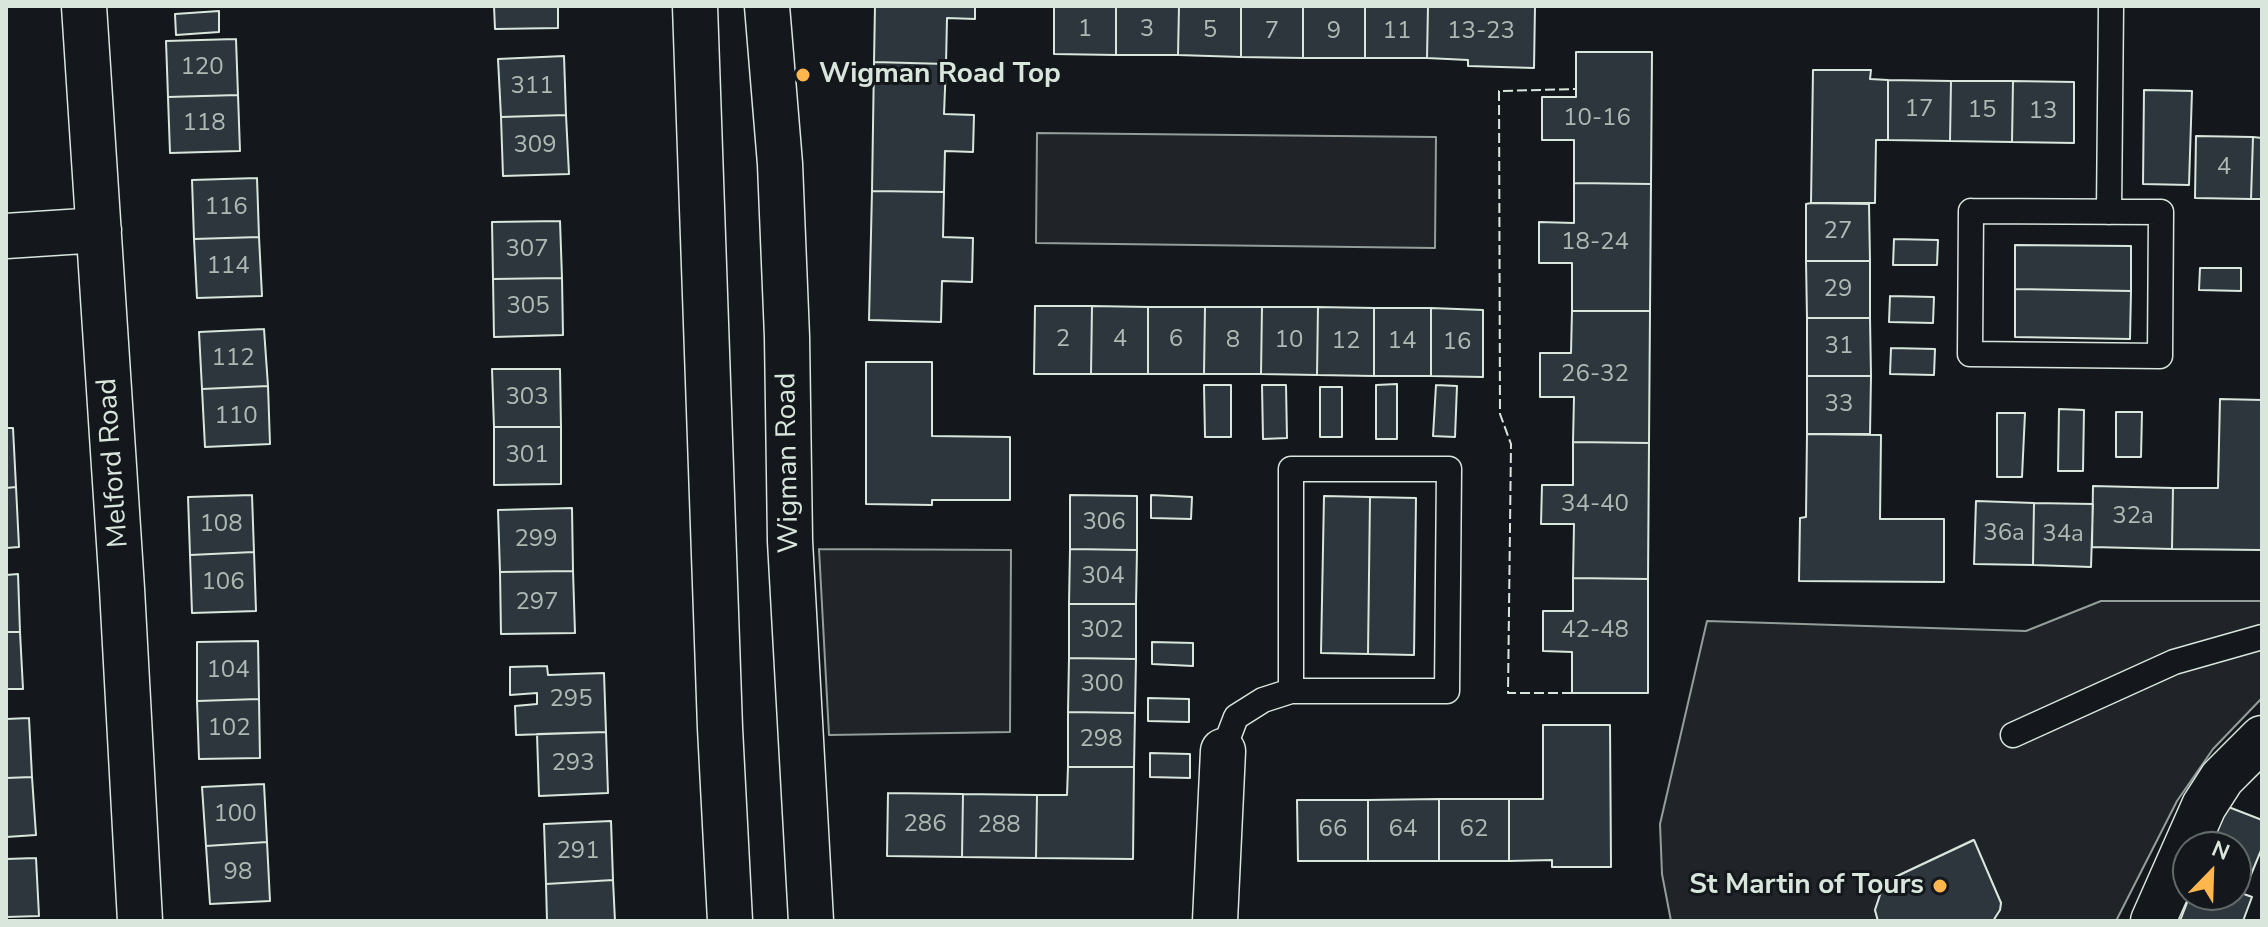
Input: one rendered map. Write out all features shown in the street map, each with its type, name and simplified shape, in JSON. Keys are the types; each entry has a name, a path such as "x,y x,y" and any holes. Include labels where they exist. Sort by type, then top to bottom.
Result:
{"street":[{"name":"Melford Road","path":"84,6 140,921"},
{"path":"695,6 720,728 730,921"},
{"name":"Wigman Road","path":"767,6 780,164 787,337 790,541 811,921"},
{"path":"6,236 99,230"},
{"path":"2153,921 2204,806 2222,778 2262,738"},
{"path":"1215,921 1223,751"}],"lane":[{"path":"2109,212 2111,6"},
{"path":"1971,211 2109,212 2161,212 2160,356 1970,354 1971,211"},
{"path":"1223,751 1236,717 1263,700 1291,691 1447,691 1449,469 1291,469 1291,691"},
{"path":"2013,735 2174,662 2262,637"}],"shaded area":[{"path":"1037,133 1436,137 1435,248 1036,243"},
{"path":"819,549 1011,550 1010,732 829,735"},
{"path":"2101,601 2262,601 2262,698 2213,749 2177,801 2116,921 1993,921 2001,903 1973,840 1891,879 1881,892 1875,910 1878,921 1671,921 1662,874 1660,824 1707,621 2026,631"}],"building":[{"path":"494,6 558,6 558,28 495,29"},
{"path":"875,6 975,6 975,19 947,18 946,64 874,62"},
{"path":"1054,6 1116,6 1116,55 1054,54"},
{"path":"1116,6 1179,6 1178,55 1116,55"},
{"path":"1179,6 1241,6 1241,57 1178,55"},
{"path":"1241,6 1303,6 1303,58 1241,57"},
{"path":"1303,6 1365,6 1365,58 1303,58"},
{"path":"1365,6 1428,6 1427,58 1365,58"},
{"path":"1428,6 1535,6 1534,68 1468,66 1468,60 1427,58"},
{"path":"219,11 219,32 176,35 175,14"},
{"path":"236,39 238,95 168,97 166,41"},
{"path":"1576,52 1652,52 1651,184 1574,183 1574,140 1542,140 1542,97 1576,97"},
{"path":"564,56 566,115 501,117 498,59"},
{"path":"874,62 946,64 944,114 974,115 973,152 945,151 944,192 872,191"},
{"path":"1813,70 1871,70 1870,79 1888,80 1888,140 1876,140 1875,203 1811,203"},
{"path":"1888,80 1951,81 1950,141 1888,140"},
{"path":"1951,81 2013,81 2012,142 1950,141"},
{"path":"2013,81 2074,82 2074,143 2012,142"},
{"path":"2144,90 2192,91 2189,185 2143,184"},
{"path":"238,95 240,151 170,153 168,97"},
{"path":"566,115 569,174 503,176 501,117"},
{"path":"2196,136 2253,137 2251,199 2195,198"},
{"path":"2253,137 2262,138 2262,199 2251,199"},
{"path":"257,178 259,237 194,239 192,180"},
{"path":"1574,183 1651,184 1650,311 1572,311 1572,263 1539,263 1539,222 1574,223"},
{"path":"872,191 944,192 943,237 973,238 972,282 942,281 941,322 869,320"},
{"path":"1806,204 1869,204 1870,261 1806,261"},
{"path":"560,221 562,278 493,279 492,222"},
{"path":"259,237 262,296 197,298 194,239"},
{"path":"1894,239 1938,240 1937,265 1893,265"},
{"path":"2015,245 2131,246 2131,291 2015,289"},
{"path":"1806,261 1870,261 1870,318 1807,318"},
{"path":"2200,268 2241,268 2241,291 2199,290"},
{"path":"562,278 563,335 494,337 493,279"},
{"path":"2015,289 2131,291 2130,339 2015,337"},
{"path":"1890,296 1934,297 1933,323 1889,322"},
{"path":"1035,306 1092,306 1091,374 1034,374"},
{"path":"1092,306 1148,307 1148,374 1091,374"},
{"path":"1148,307 1205,307 1204,374 1148,374"},
{"path":"1205,307 1262,307 1261,374 1204,374"},
{"path":"1262,307 1318,307 1317,375 1261,374"},
{"path":"1318,307 1374,308 1374,376 1317,375"},
{"path":"1374,308 1431,308 1431,376 1374,376"},
{"path":"1431,308 1483,310 1483,377 1431,376"},
{"path":"1572,311 1650,311 1649,443 1573,442 1574,397 1540,397 1540,353 1571,353"},
{"path":"1807,318 1870,318 1871,376 1807,376"},
{"path":"264,329 268,386 202,389 199,332"},
{"path":"1891,348 1935,349 1934,375 1890,374"},
{"path":"866,362 932,362 932,436 1010,437 1010,500 932,500 932,505 866,504"},
{"path":"492,369 560,369 561,427 494,427"},
{"path":"1807,376 1871,376 1870,434 1807,434"},
{"path":"1397,384 1397,439 1376,439 1376,385"},
{"path":"1204,385 1231,385 1231,437 1205,437"},
{"path":"1262,385 1286,385 1287,438 1263,439"},
{"path":"1436,385 1457,386 1455,437 1433,436"},
{"path":"268,386 270,444 205,447 202,389"},
{"path":"1320,387 1342,387 1342,437 1320,437"},
{"path":"2220,399 2262,400 2262,550 2172,549 2173,488 2218,488"},
{"path":"2059,409 2084,410 2083,471 2058,471"},
{"path":"2116,412 2142,412 2141,457 2116,457"},
{"path":"1997,413 2025,413 2022,477 1997,477"},
{"path":"494,427 561,427 561,484 494,485"},
{"path":"6,428 13,428 16,487 6,488"},
{"path":"1807,434 1881,435 1880,519 1944,519 1944,582 1799,581 1800,518 1806,517"},
{"path":"1573,442 1649,443 1648,579 1573,578 1574,524 1541,524 1542,485 1573,485"},
{"path":"2093,486 2173,488 2172,549 2092,547"},
{"path":"16,487 19,547 6,548 6,488"},
{"path":"252,495 254,552 190,555 188,497"},
{"path":"1070,495 1137,496 1137,550 1070,549"},
{"path":"1151,495 1192,497 1191,519 1151,518"},
{"path":"1324,496 1370,497 1368,654 1321,653"},
{"path":"1370,497 1416,498 1414,655 1368,654"},
{"path":"1976,501 2034,503 2033,565 1974,564"},
{"path":"2034,503 2093,504 2091,567 2033,565"},
{"path":"572,508 573,571 500,572 498,510"},
{"path":"1070,549 1137,550 1136,604 1069,604"},
{"path":"254,552 256,611 192,613 190,555"},
{"path":"573,571 575,633 501,634 500,572"},
{"path":"18,574 20,632 6,632 6,575"},
{"path":"1573,578 1648,579 1648,693 1572,693 1572,652 1543,651 1543,611 1573,611"},
{"path":"1069,604 1136,604 1136,659 1069,658"},
{"path":"6,632 20,632 23,689 6,689"},
{"path":"258,641 259,699 197,701 197,642"},
{"path":"1152,642 1193,643 1193,666 1152,664"},
{"path":"1069,658 1136,659 1135,713 1068,712"},
{"path":"547,666 548,675 604,673 606,732 516,735 515,706 537,704 537,693 510,695 510,667"},
{"path":"1148,698 1189,699 1189,722 1148,721"},
{"path":"259,699 260,758 199,759 197,701"},
{"path":"1068,712 1135,713 1134,767 1068,767"},
{"path":"29,718 32,777 6,778 6,719"},
{"path":"1543,725 1610,725 1611,867 1552,867 1552,860 1509,861 1509,799 1543,799"},
{"path":"606,732 608,793 539,796 537,734"},
{"path":"1150,753 1190,754 1190,778 1150,777"},
{"path":"1068,767 1134,767 1133,859 1036,858 1037,795 1067,795"},
{"path":"32,777 36,835 6,837 6,778"},
{"path":"264,784 267,842 206,846 202,787"},
{"path":"888,793 963,794 962,857 887,856"},
{"path":"963,794 1037,795 1036,858 962,857"},
{"path":"1439,799 1509,799 1509,861 1439,861"},
{"path":"1439,799 1439,861 1368,861 1368,800"},
{"path":"1297,800 1368,800 1368,861 1298,861"},
{"path":"2226,806 2262,820 2262,848 2252,872 2252,831 2216,831"},
{"path":"611,821 613,880 546,884 544,824"},
{"name":"St Martin of Tours","path":"1974,840 2001,903 1993,921 1878,921 1875,910 1881,892 1891,879"},
{"path":"267,842 270,901 210,904 206,846"},
{"path":"36,858 39,916 6,917 6,859"},
{"path":"613,880 615,921 547,921 546,884"},
{"path":"2184,911 2247,911 2243,921 2180,921"}],"fence":[{"path":"1572,693 1508,693 1511,444 1500,414 1499,91 1576,89"}],"place":[{"name":"Wigman Road Top","path":"803,75"},
{"name":"St Martin of Tours","path":"1940,886"}]}
